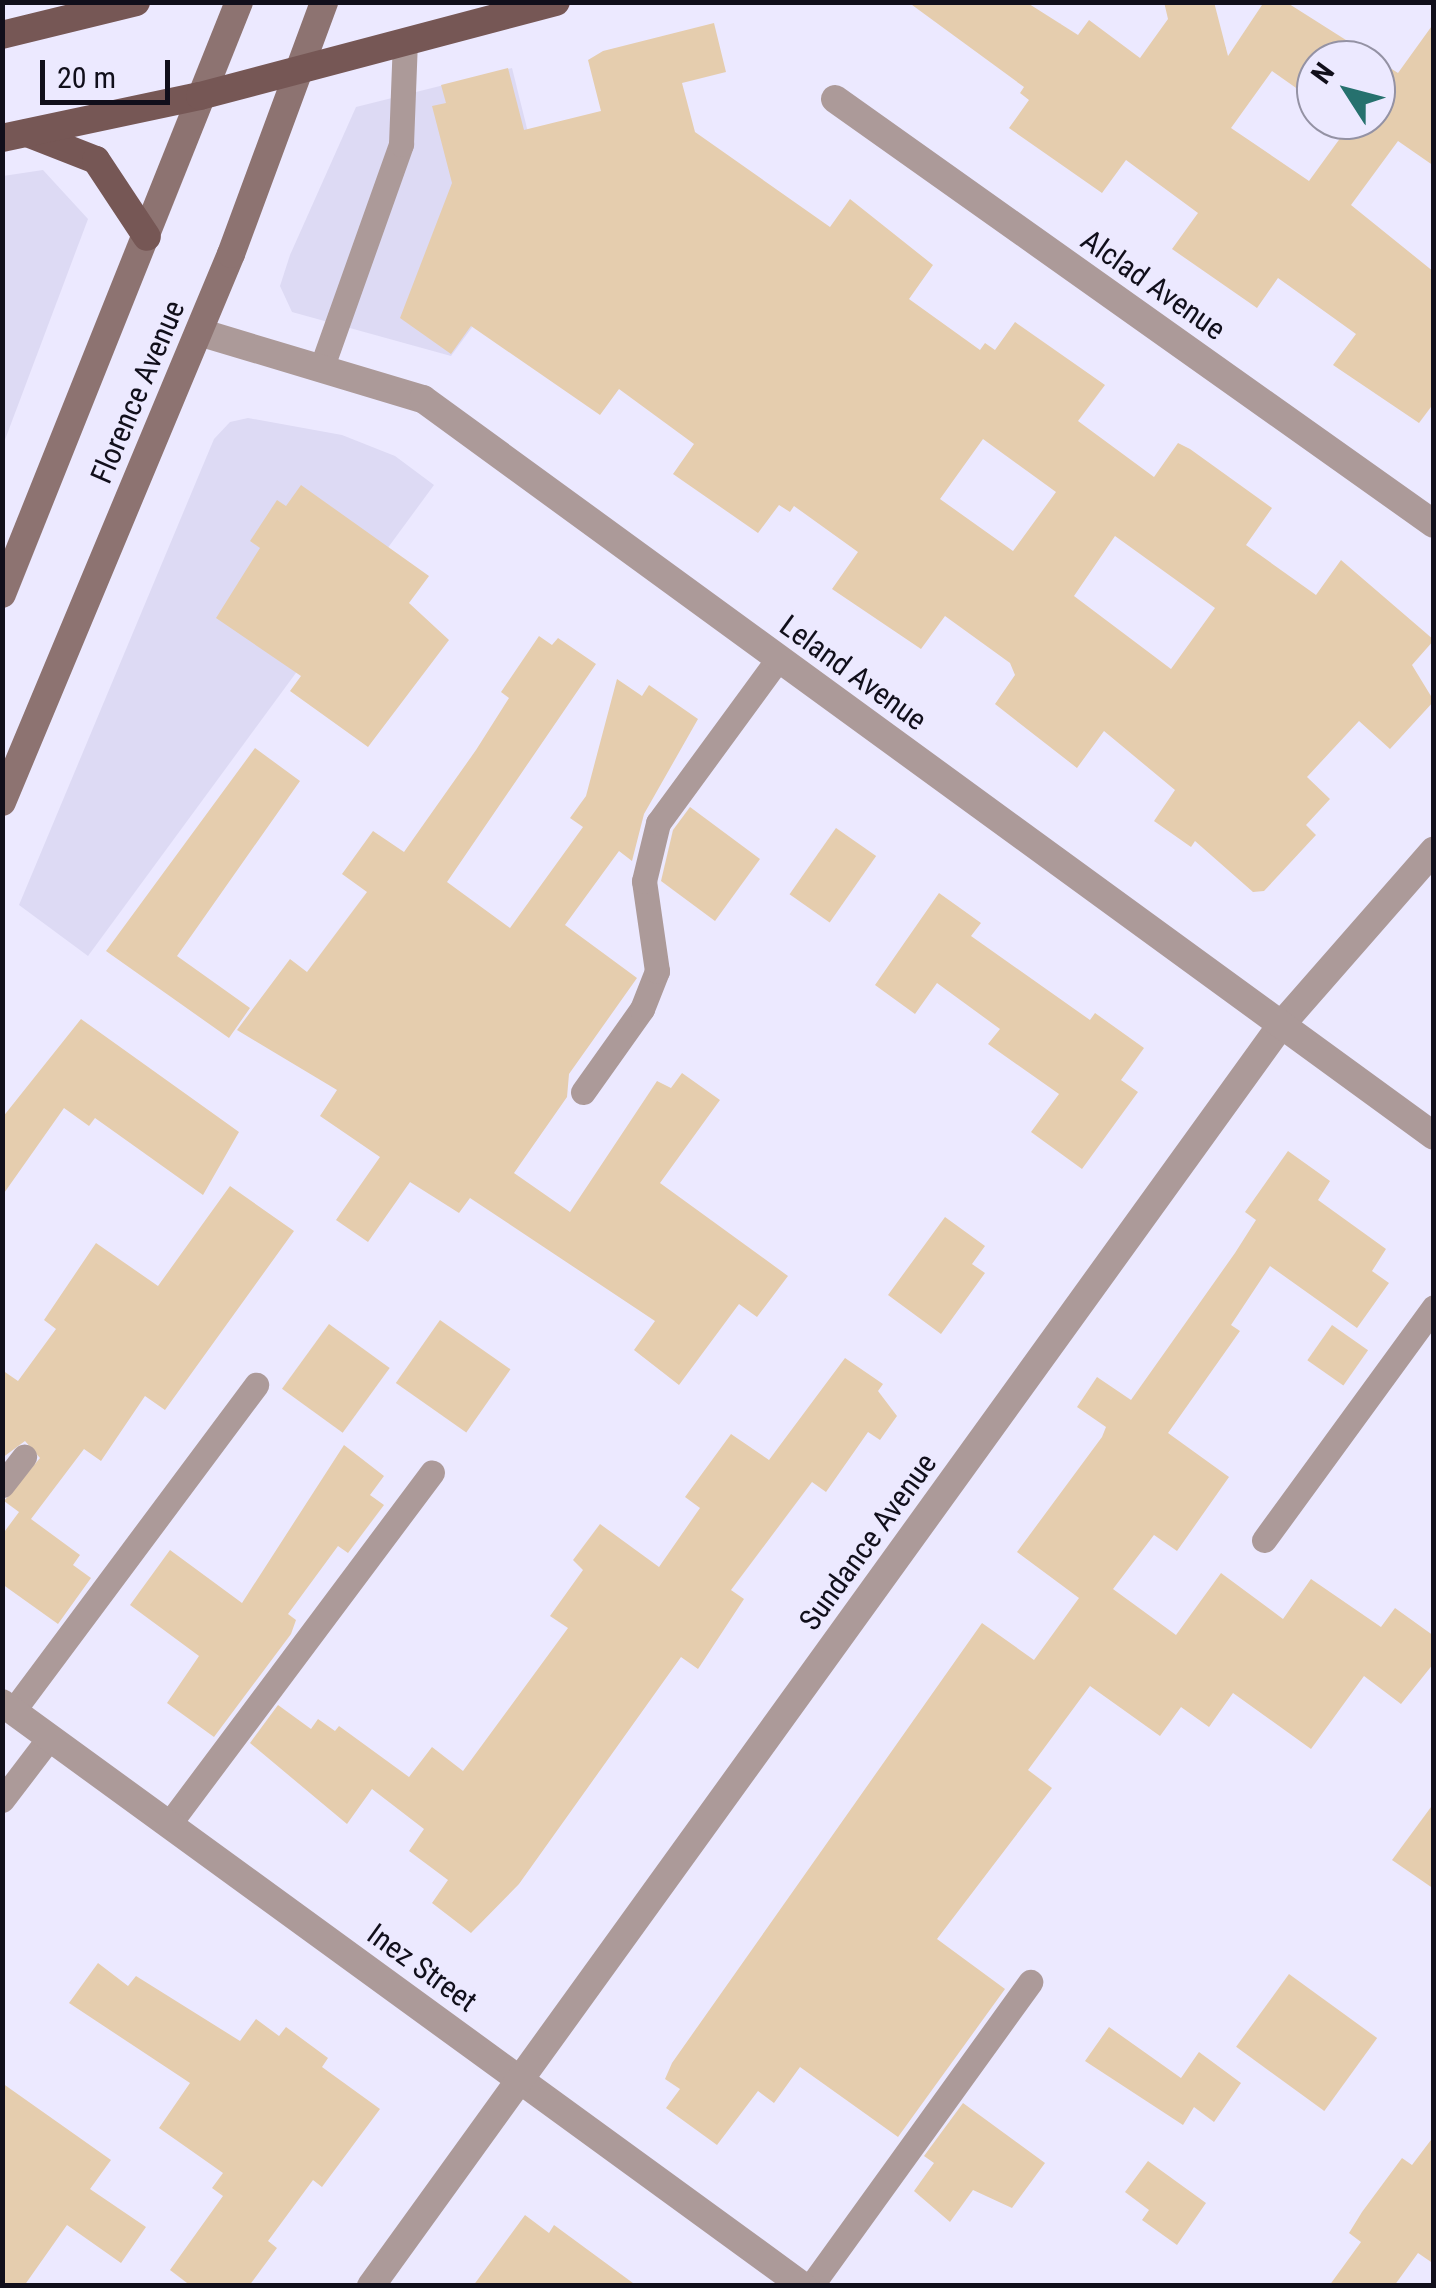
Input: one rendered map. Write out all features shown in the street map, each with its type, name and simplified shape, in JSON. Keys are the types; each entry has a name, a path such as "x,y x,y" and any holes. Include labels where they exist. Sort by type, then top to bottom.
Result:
{"main road":[{"path":"2,35 136,2"},
{"name":"Florence Avenue","path":"2,594 239,2"},
{"name":"Florence Avenue","path":"2,802 199,332 324,2"},
{"path":"14,135 200,96 556,2"},
{"path":"14,135 96,160 147,237"}],"street":[{"name":"Alclad Avenue","path":"835,99 1434,524"},
{"name":"Leland Avenue","path":"199,332 423,399 1434,1136"},
{"name":"Sundance Avenue","path":"371,2286 1281,1025 1434,850"},
{"name":"Inez Street","path":"8,1707 803,2286"}],"lane":[{"path":"321,369 401,144 405,41"},
{"path":"583,1092 642,1009 657,971 644,881 658,824 778,659"},
{"path":"1264,1540 1434,1307"},
{"path":"8,1707 256,1385"},
{"path":"2,1485 24,1457"},
{"path":"168,1824 432,1472"},
{"path":"2,1800 50,1737"},
{"path":"811,2286 1030,1982"}],"shaded area":[{"path":"512,68 550,221 451,356 292,312 280,286 356,107"},
{"path":"43,170 88,219 3,445 3,176"},
{"path":"248,418 342,435 395,456 434,485 88,956 19,905 214,439 230,422"}],"building":[{"path":"908,2 1026,2 1078,35 1089,20 1140,58 1168,19 1164,2 1214,2 1228,56 1264,2 1286,2 1346,40 1296,40 1296,88 1272,71 1231,128 1309,181 1339,140 1396,140 1396,72 1434,23 1434,166 1398,141 1351,205 1434,272 1434,403 1419,423 1333,365 1356,334 1278,278 1257,308 1172,249 1198,213 1126,160 1102,193 1009,128 1029,100 1020,93 1024,87"},
{"path":"714,23 726,72 682,83 695,132 830,227 850,199 933,265 909,299 980,350 985,343 995,350 1015,322 1105,385 1078,421 1154,477 1178,443 1190,449 1272,508 1246,545 1316,595 1341,560 1434,640 1412,665 1434,701 1390,749 1359,721 1307,777 1330,799 1306,825 1316,835 1264,891 1253,892 1195,841 1191,847 1154,821 1175,790 1104,731 1077,768 995,704 1015,675 1010,663 945,616 921,649 832,589 858,552 794,506 790,512 779,505 758,533 673,474 694,444 619,389 600,415 471,326 451,354 400,318 452,183 432,106 446,103 441,85 508,68 524,130 601,111 588,60 603,51","holes":["983,439 1056,492 1013,551 940,499","1115,536 1215,608 1171,669 1074,596"]},
{"path":"301,485 429,576 409,603 449,640 368,747 290,691 301,676 216,618 260,548 250,541 277,500 286,506"},
{"path":"539,636 552,645 558,638 596,664 447,882 510,928 583,827 570,818 586,796 617,679 642,696 649,685 698,719 644,814 632,861 619,851 565,925 637,978 569,1074 567,1097 514,1173 570,1212 657,1081 671,1088 682,1073 720,1100 660,1183 788,1276 757,1317 739,1304 679,1385 634,1350 655,1321 470,1198 459,1213 410,1182 368,1242 336,1220 380,1157 320,1116 337,1090 237,1030 290,959 307,972 367,892 342,874 373,831 404,852 509,698 501,692"},
{"path":"255,748 300,781 177,956 250,1008 229,1038 106,951"},
{"path":"690,807 760,859 715,921 661,881 673,830"},
{"path":"836,828 876,856 830,922 790,894"},
{"path":"939,893 981,923 971,936 1090,1020 1095,1013 1144,1048 1121,1080 1138,1092 1082,1169 1031,1132 1059,1094 988,1044 1000,1029 937,983 915,1014 875,985"},
{"path":"81,1019 239,1132 203,1195 95,1118 89,1126 64,1108 2,1196 2,1118"},
{"path":"1288,1151 1330,1181 1318,1200 1386,1249 1372,1271 1389,1283 1357,1328 1270,1266 1231,1325 1240,1331 1168,1433 1229,1477 1177,1551 1154,1535 1113,1589 1176,1635 1221,1573 1283,1619 1311,1579 1381,1627 1395,1608 1434,1636 1434,1663 1401,1704 1364,1676 1311,1749 1233,1693 1209,1727 1181,1707 1160,1736 1090,1686 1028,1770 1052,1788 937,1939 1005,1989 898,2137 800,2067 774,2103 758,2091 717,2145 666,2108 680,2089 665,2079 672,2063 982,1623 1034,1660 1079,1598 1017,1552 1102,1437 1106,1427 1077,1407 1097,1377 1131,1400 1256,1220 1245,1212"},
{"path":"230,1186 294,1231 165,1410 145,1396 101,1461 84,1449 31,1519 80,1555 73,1565 91,1578 58,1624 2,1584 2,1535 19,1512 4,1501 40,1458 25,1441 2,1458 2,1370 18,1381 56,1329 44,1320 96,1243 158,1286"},
{"path":"945,1217 985,1246 972,1264 985,1273 941,1334 888,1295"},
{"path":"440,1320 510,1369 466,1432 396,1383"},
{"path":"329,1324 390,1368 343,1433 282,1389"},
{"path":"1332,1325 1368,1350 1343,1385 1307,1360"},
{"path":"845,1358 883,1384 878,1391 897,1416 880,1440 868,1432 826,1492 812,1482 731,1590 744,1599 698,1669 681,1657 519,1884 471,1933 432,1903 448,1880 409,1851 424,1829 372,1789 347,1824 250,1743 278,1705 311,1729 318,1719 335,1731 339,1726 409,1777 432,1747 463,1771 568,1628 550,1616 583,1570 573,1560 600,1524 659,1567 700,1508 685,1497 731,1434 769,1460"},
{"path":"344,1445 384,1476 370,1495 384,1505 348,1553 338,1546 288,1614 296,1620 291,1634 214,1737 167,1703 199,1656 130,1605 170,1550 242,1603"},
{"path":"1434,1803 1434,1889 1392,1860"},
{"path":"98,1963 128,1986 136,1976 240,2041 256,2019 279,2036 286,2027 328,2058 322,2067 380,2109 322,2187 313,2180 268,2241 277,2248 249,2286 191,2286 170,2270 223,2196 212,2188 223,2173 159,2128 190,2083 69,2003"},
{"path":"1289,1974 1377,2038 1324,2111 1236,2047"},
{"path":"1109,2027 1181,2078 1199,2052 1241,2083 1214,2122 1194,2107 1183,2125 1085,2061"},
{"path":"2,2083 111,2160 90,2189 146,2227 121,2263 67,2225 24,2286 2,2286"},
{"path":"963,2103 1045,2163 1012,2208 973,2190 950,2222 914,2191 934,2163 924,2156"},
{"path":"1434,2136 1434,2264 1418,2253 1394,2286 1329,2286 1361,2242 1349,2233 1362,2212 1402,2158 1412,2165"},
{"path":"1148,2161 1206,2203 1177,2245 1142,2220 1149,2210 1125,2192"},
{"path":"525,2215 549,2233 554,2225 637,2286 473,2286"}]}
